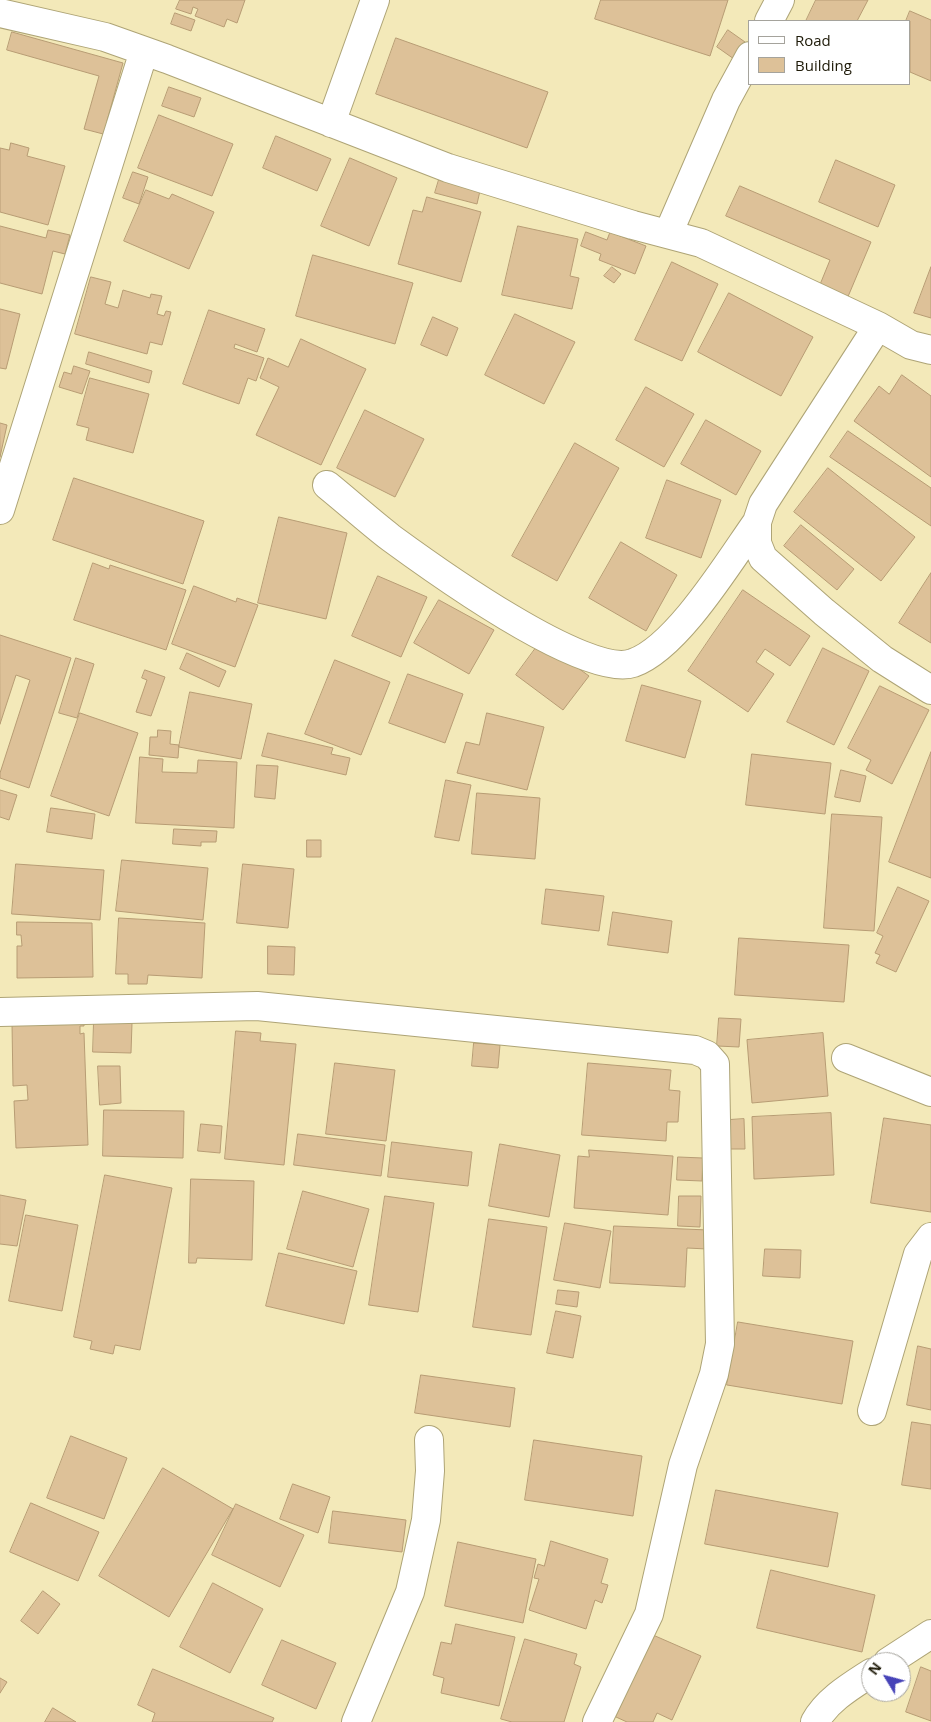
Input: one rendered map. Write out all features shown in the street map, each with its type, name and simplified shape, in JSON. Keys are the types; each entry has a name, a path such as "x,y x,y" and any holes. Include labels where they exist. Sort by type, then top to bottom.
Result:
{"street":[{"path":"331,123 375,0"},
{"path":"769,20 780,0"},
{"path":"0,13 105,37 448,168 633,225 701,243 878,326 911,345 931,350"},
{"path":"0,510 144,51"},
{"path":"668,234 726,100 748,60"},
{"path":"327,484 391,538 492,607 547,639 588,658 618,666 634,663 660,647 695,609 757,522 763,504 878,326"},
{"path":"757,522 757,543 763,558 770,565 882,659 931,690"},
{"path":"0,1012 256,1006 695,1050 707,1055 715,1064 720,1344 714,1374 683,1465 650,1614 597,1722"},
{"path":"846,1058 931,1092"},
{"path":"872,1411 918,1254 931,1237"},
{"path":"356,1722 410,1592 426,1520 430,1470 429,1440"},
{"path":"903,1652 931,1634"},
{"path":"816,1722 820,1713 843,1691 861,1679"}],"building":[{"path":"180,0 245,0 237,23 227,19 224,27 195,16 198,9 193,7 191,14 176,9"},
{"path":"601,0 728,0 710,56 595,19"},
{"path":"816,0 868,0 858,20 806,20"},
{"path":"910,11 931,20 931,81 911,72 911,20 906,20"},
{"path":"175,13 195,20 191,31 171,24"},
{"path":"728,30 745,42 734,59 717,47"},
{"path":"12,32 123,63 107,121 111,122 107,135 84,129 99,76 7,50"},
{"path":"396,38 548,92 527,148 376,94"},
{"path":"169,87 201,98 194,117 162,106"},
{"path":"159,115 233,144 212,196 138,168"},
{"path":"276,136 331,159 317,191 263,168"},
{"path":"11,143 29,148 27,156 65,166 48,225 0,212 0,148 9,150"},
{"path":"350,158 397,178 369,246 321,226"},
{"path":"836,160 895,185 878,227 819,202"},
{"path":"133,172 148,177 139,204 123,198"},
{"path":"441,173 482,182 477,204 435,193"},
{"path":"740,186 871,242 847,299 819,287 830,260 726,216"},
{"path":"146,190 169,199 172,194 214,212 189,269 124,241"},
{"path":"427,197 481,212 461,282 398,264 413,210 422,212"},
{"path":"0,226 46,238 48,230 70,235 65,254 53,251 42,294 0,283"},
{"path":"518,226 578,239 570,276 579,278 572,309 502,295"},
{"path":"586,232 607,240 610,232 646,246 635,274 599,260 601,254 581,246"},
{"path":"313,255 413,283 395,344 296,316"},
{"path":"672,262 718,284 682,361 635,340"},
{"path":"612,267 621,274 614,283 604,276"},
{"path":"931,267 931,318 914,313"},
{"path":"91,277 111,282 105,304 118,308 123,290 150,298 151,294 162,296 157,314 164,316 166,311 171,312 162,345 150,342 147,354 75,334"},
{"path":"729,293 813,337 781,396 698,352"},
{"path":"0,309 20,314 6,369 0,368"},
{"path":"209,310 265,329 257,352 235,344 234,348 264,358 256,381 248,378 239,404 183,384"},
{"path":"515,314 575,342 544,404 485,375"},
{"path":"433,317 458,328 447,356 421,345"},
{"path":"301,339 366,369 321,465 256,435 279,387 260,378 268,358 288,367"},
{"path":"89,352 152,371 149,383 86,364"},
{"path":"74,366 90,371 82,394 59,387 64,372 71,374"},
{"path":"902,375 931,396 931,477 854,421 879,386 889,394"},
{"path":"90,378 149,394 133,453 86,440 89,428 77,425"},
{"path":"646,387 694,414 664,467 616,440"},
{"path":"365,410 424,439 395,497 337,468"},
{"path":"706,420 761,451 736,495 681,464"},
{"path":"0,423 7,425 0,457"},
{"path":"848,431 931,488 931,526 830,457"},
{"path":"575,443 619,468 557,581 512,556"},
{"path":"828,468 915,537 881,581 794,512"},
{"path":"74,478 204,521 183,584 53,540"},
{"path":"667,480 721,500 701,558 646,538"},
{"path":"279,517 347,533 326,619 258,603"},
{"path":"801,525 854,569 837,590 784,546"},
{"path":"621,542 677,575 646,631 589,598"},
{"path":"93,563 109,569 110,565 186,590 166,650 74,620"},
{"path":"931,573 931,643 899,623"},
{"path":"378,576 427,597 401,657 352,636"},
{"path":"194,586 236,602 237,598 258,605 235,667 172,644"},
{"path":"743,590 810,636 790,666 765,649 756,662 774,674 748,712 688,671"},
{"path":"439,600 494,630 469,674 414,643"},
{"path":"0,635 71,658 29,788 0,778 30,680 16,675 0,724"},
{"path":"541,641 589,676 563,710 516,675"},
{"path":"823,648 869,671 834,745 787,722"},
{"path":"187,653 226,671 219,687 180,669"},
{"path":"76,658 94,664 77,718 59,713"},
{"path":"335,660 390,682 361,755 305,734"},
{"path":"145,670 165,677 151,716 136,712 147,680 142,678"},
{"path":"408,674 463,694 445,743 389,723"},
{"path":"642,685 701,701 685,758 626,741"},
{"path":"880,686 929,710 892,784 866,770 871,760 848,748"},
{"path":"190,692 252,704 241,759 179,747"},
{"path":"80,713 138,733 109,816 51,796"},
{"path":"487,713 544,727 527,790 457,773 466,742 479,745"},
{"path":"158,730 171,731 170,744 179,745 178,758 149,755 150,737 157,737"},
{"path":"268,733 333,748 331,754 350,758 346,775 262,756"},
{"path":"931,752 931,878 889,862"},
{"path":"752,754 831,763 825,814 746,805"},
{"path":"140,757 163,759 162,772 197,773 198,760 237,762 234,828 136,823"},
{"path":"257,765 278,766 275,799 255,797"},
{"path":"841,770 866,776 860,802 835,797"},
{"path":"446,780 471,785 459,841 435,837"},
{"path":"0,790 17,795 9,820 0,817"},
{"path":"477,793 540,798 535,859 472,854"},
{"path":"51,808 95,814 92,839 47,832"},
{"path":"832,814 882,817 874,931 824,928"},
{"path":"174,829 217,831 216,842 201,842 201,846 173,844"},
{"path":"307,840 321,840 321,857 307,857"},
{"path":"122,860 208,868 203,920 116,911"},
{"path":"16,864 104,870 100,920 12,914"},
{"path":"243,864 294,869 288,928 237,923"},
{"path":"898,887 929,901 896,972 876,963 880,955 875,953 883,936 877,933"},
{"path":"546,889 604,896 599,931 542,924"},
{"path":"613,912 672,921 668,953 608,945"},
{"path":"119,918 205,923 202,978 148,975 147,984 128,984 128,974 116,974"},
{"path":"17,922 92,923 93,977 17,978 17,946 22,946 21,935 17,935"},
{"path":"739,938 849,945 844,1002 735,995"},
{"path":"268,946 295,947 294,975 268,974"},
{"path":"719,1018 741,1019 739,1047 717,1046"},
{"path":"84,1021 84,1026 80,1026 80,1034 84,1033 88,1145 16,1148 14,1101 28,1100 27,1085 13,1086 12,1023"},
{"path":"94,1021 132,1023 131,1053 93,1052"},
{"path":"236,1031 261,1033 260,1041 296,1044 284,1165 225,1159"},
{"path":"823,1033 828,1096 752,1103 747,1040"},
{"path":"474,1043 500,1045 498,1068 472,1066"},
{"path":"335,1063 395,1070 386,1141 326,1134"},
{"path":"588,1063 671,1070 669,1090 680,1091 678,1122 667,1122 666,1141 582,1135"},
{"path":"98,1066 120,1066 121,1103 100,1105"},
{"path":"104,1110 184,1111 183,1158 103,1156"},
{"path":"831,1113 834,1175 754,1179 752,1117"},
{"path":"884,1118 931,1125 931,1212 871,1203"},
{"path":"744,1119 745,1149 730,1149 729,1120"},
{"path":"201,1124 222,1126 220,1153 198,1151"},
{"path":"298,1134 385,1145 381,1176 294,1165"},
{"path":"392,1142 472,1152 468,1186 388,1177"},
{"path":"500,1144 560,1155 549,1217 489,1206"},
{"path":"589,1150 673,1156 668,1215 574,1208 578,1156 589,1157"},
{"path":"678,1157 703,1158 702,1181 677,1180"},
{"path":"105,1175 172,1188 140,1350 115,1345 113,1354 90,1349 92,1341 74,1337"},
{"path":"191,1179 254,1181 252,1260 197,1258 196,1263 189,1263"},
{"path":"303,1191 369,1209 353,1267 287,1249"},
{"path":"0,1195 26,1200 17,1246 0,1244"},
{"path":"385,1196 434,1203 418,1312 369,1305"},
{"path":"679,1196 701,1196 700,1227 678,1226"},
{"path":"26,1215 78,1225 62,1311 9,1301"},
{"path":"489,1219 547,1227 531,1335 473,1327"},
{"path":"565,1223 611,1231 600,1288 554,1280"},
{"path":"614,1226 708,1230 707,1249 687,1248 685,1287 610,1283"},
{"path":"765,1249 801,1250 800,1278 763,1276"},
{"path":"279,1253 357,1271 344,1324 266,1306"},
{"path":"558,1290 579,1292 577,1307 556,1304"},
{"path":"556,1311 581,1316 573,1358 547,1353"},
{"path":"738,1322 853,1341 842,1404 727,1385"},
{"path":"918,1346 931,1349 931,1410 907,1405"},
{"path":"421,1375 515,1388 510,1427 415,1413"},
{"path":"912,1422 931,1425 931,1489 902,1485"},
{"path":"71,1436 127,1458 104,1519 47,1498"},
{"path":"534,1440 642,1456 633,1516 525,1500"},
{"path":"163,1468 233,1509 169,1617 99,1576"},
{"path":"293,1484 330,1497 318,1533 280,1519"},
{"path":"716,1490 838,1513 828,1567 705,1544"},
{"path":"31,1503 99,1532 78,1581 10,1552"},
{"path":"236,1504 304,1535 280,1587 212,1555"},
{"path":"333,1511 406,1520 402,1552 329,1543"},
{"path":"551,1541 608,1559 601,1583 608,1585 602,1603 595,1600 586,1629 529,1610 539,1579 534,1578 538,1564 544,1566"},
{"path":"458,1542 536,1559 523,1623 445,1606"},
{"path":"771,1570 875,1595 862,1652 757,1628"},
{"path":"213,1583 263,1609 230,1673 180,1647"},
{"path":"43,1591 60,1604 38,1634 21,1621"},
{"path":"456,1624 515,1637 499,1706 441,1693 444,1678 433,1675 441,1642 451,1644"},
{"path":"653,1635 701,1656 672,1720 657,1713 653,1722 627,1722 616,1717"},
{"path":"525,1639 577,1654 574,1664 581,1667 564,1722 512,1722 501,1719"},
{"path":"282,1640 336,1663 316,1709 262,1685"},
{"path":"921,1667 931,1671 931,1721 906,1712 911,1702"},
{"path":"153,1669 274,1718 272,1722 152,1722 155,1713 138,1705"},
{"path":"0,1678 7,1682 0,1693"},
{"path":"53,1708 76,1722 45,1722"}]}
